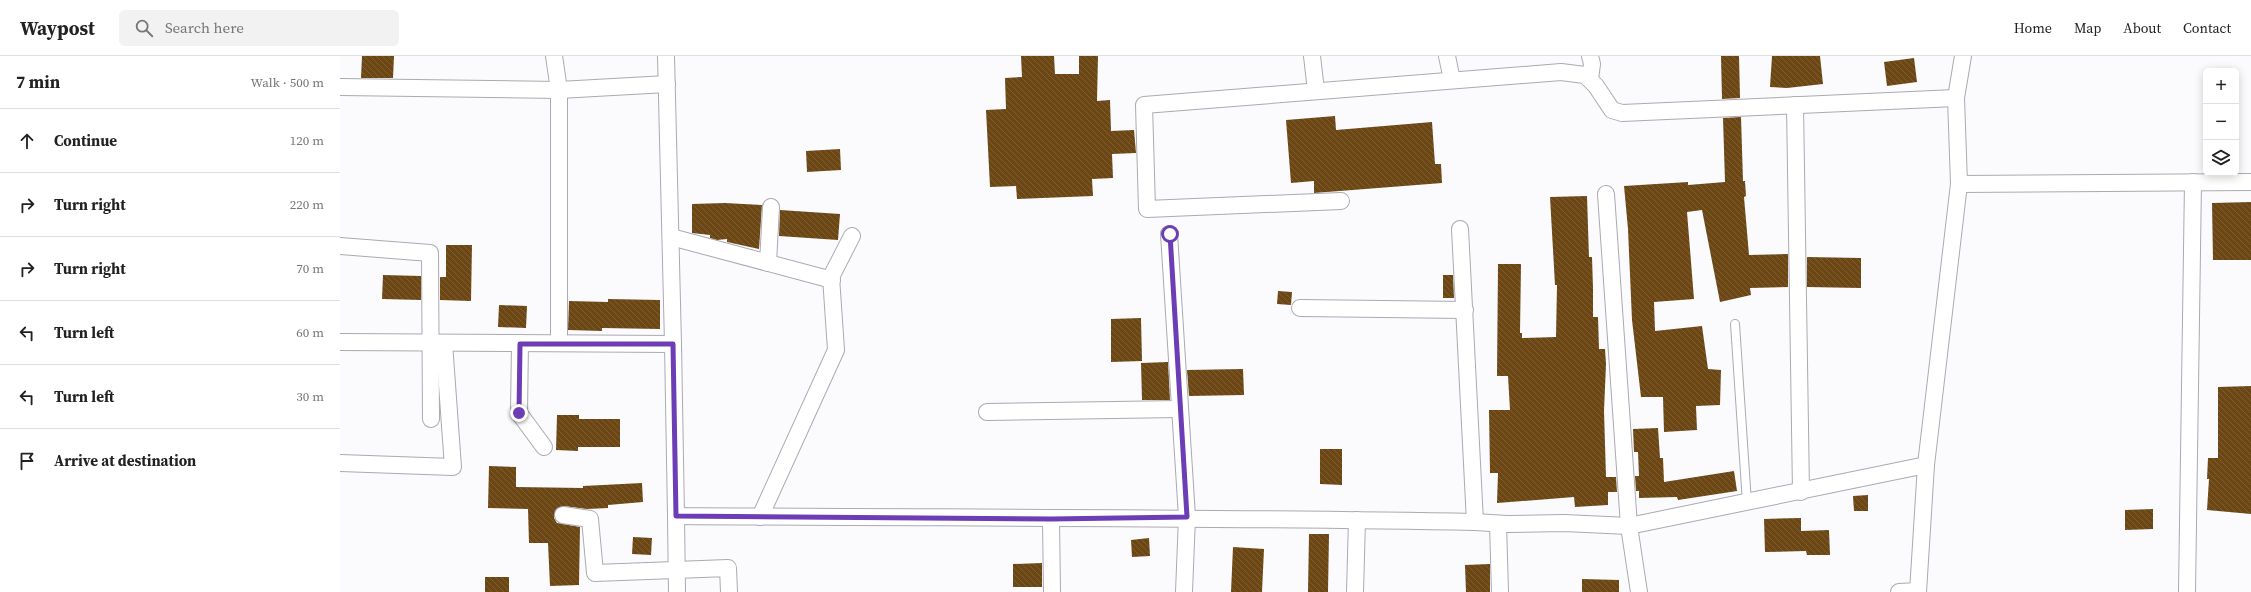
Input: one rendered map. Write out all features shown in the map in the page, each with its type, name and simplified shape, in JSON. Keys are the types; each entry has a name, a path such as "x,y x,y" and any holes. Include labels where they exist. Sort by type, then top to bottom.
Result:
{"street":[{"path":"554,56 559,90 559,344"},
{"path":"666,56 677,592"},
{"path":"1312,56 1316,91"},
{"path":"1447,56 1452,80"},
{"path":"1590,56 1592,64 1590,79"},
{"path":"1900,592 1918,591 1926,465 1959,184 1956,98 1963,56"},
{"path":"1341,200 1147,209 1144,105 1561,72 1585,75 1596,86 1612,110 1622,113 1956,98"},
{"path":"340,87 559,90 667,84"},
{"path":"1795,105 1800,492"},
{"path":"2187,592 2193,182"},
{"path":"1959,184 2251,182"},
{"path":"1606,194 1629,526 1639,592"},
{"path":"768,262 771,207"},
{"path":"1460,229 1475,522"},
{"path":"1170,234 1179,409 1187,517 1184,592"},
{"path":"760,517 836,350 832,280 852,236"},
{"path":"670,237 832,280"},
{"path":"340,246 430,252 438,343 453,467 340,463"},
{"path":"1300,308 1465,310"},
{"path":"340,342 673,344"},
{"path":"431,419 438,343"},
{"path":"520,344 519,413 544,447"},
{"path":"987,412 1179,409"},
{"path":"676,516 1051,519 1187,517 1475,522 1498,524 1564,523 1629,526 1747,503 1926,465"},
{"path":"562,515 590,519 595,573 728,568 729,592"},
{"path":"1051,519 1052,592"},
{"path":"1355,592 1357,520"},
{"path":"1498,524 1500,592"}],"lane":[{"path":"1735,324 1747,503"}],"building":[{"path":"362,56 394,56 393,78 361,78"},
{"path":"1021,56 1054,56 1055,74 1079,74 1079,56 1098,56 1097,101 1110,100 1111,131 1134,130 1136,153 1112,154 1113,178 1092,179 1093,196 1017,199 1016,186 990,187 986,110 1006,109 1005,78 1022,77"},
{"path":"1721,56 1739,56 1740,98 1722,99"},
{"path":"1772,56 1820,56 1823,84 1787,88 1770,87"},
{"path":"1914,58 1917,82 1887,86 1884,62"},
{"path":"1335,116 1336,130 1432,122 1435,164 1441,164 1442,183 1314,193 1314,181 1291,183 1286,120"},
{"path":"1741,117 1743,181 1745,181 1746,196 1744,197 1749,255 1788,254 1788,287 1750,288 1751,295 1720,302 1702,210 1687,212 1694,299 1654,302 1655,331 1702,326 1708,369 1721,370 1720,405 1696,406 1697,430 1664,432 1663,397 1641,397 1632,320 1628,229 1624,186 1688,182 1688,185 1725,182 1723,118"},
{"path":"840,149 841,170 807,172 806,151"},
{"path":"1587,196 1589,257 1592,257 1593,317 1598,317 1599,349 1605,349 1606,364 1604,411 1606,477 1616,477 1617,492 1608,492 1608,505 1575,507 1574,497 1497,503 1498,473 1490,473 1489,410 1510,410 1508,376 1497,376 1498,264 1521,264 1520,333 1522,333 1522,338 1556,337 1557,285 1555,285 1550,197"},
{"path":"2251,202 2251,260 2213,260 2212,203"},
{"path":"725,203 762,205 759,249 727,242 727,239 717,240 710,238 710,235 692,233 692,204"},
{"path":"780,210 840,214 838,240 779,236"},
{"path":"446,245 472,245 471,301 440,300 440,277 446,277"},
{"path":"1807,257 1861,258 1861,288 1807,287"},
{"path":"383,275 421,276 421,300 382,299"},
{"path":"1443,275 1453,275 1454,298 1443,298"},
{"path":"1278,291 1292,292 1291,305 1277,304"},
{"path":"608,299 660,300 660,329 602,328 602,331 568,330 569,301 608,302"},
{"path":"499,305 527,306 526,328 498,327"},
{"path":"1141,318 1142,361 1111,362 1111,319"},
{"path":"1168,362 1170,400 1142,400 1141,363"},
{"path":"1243,369 1244,395 1189,396 1187,370"},
{"path":"2251,386 2251,514 2207,510 2209,479 2207,479 2208,458 2218,458 2218,387"},
{"path":"557,415 579,415 579,419 620,419 620,447 578,447 578,451 556,450"},
{"path":"1658,428 1660,458 1663,458 1664,482 1734,471 1737,491 1678,500 1677,497 1639,498 1639,491 1636,491 1635,476 1639,476 1638,452 1634,452 1633,429"},
{"path":"1320,449 1342,449 1342,485 1320,484"},
{"path":"489,466 516,467 516,487 583,488 583,486 642,483 643,502 608,505 608,508 587,509 564,506 556,509 554,518 557,523 580,527 579,585 550,586 548,543 529,543 528,509 488,508"},
{"path":"1868,495 1868,511 1854,511 1853,496"},
{"path":"2153,509 2153,529 2125,530 2125,510"},
{"path":"1801,518 1801,531 1829,530 1830,555 1807,555 1806,551 1765,552 1764,519"},
{"path":"1309,534 1329,534 1328,592 1308,592"},
{"path":"633,537 652,538 651,555 632,554"},
{"path":"1149,538 1150,556 1132,557 1131,540"},
{"path":"1233,547 1264,549 1262,592 1231,592"},
{"path":"1042,563 1042,587 1013,587 1013,564"},
{"path":"1490,564 1490,592 1466,592 1465,565"},
{"path":"485,577 509,577 509,592 485,592"},
{"path":"1582,579 1619,580 1619,592 1582,592"}],"route":[{"path":"519,413 520,344 673,344 676,516 1051,519 1187,517 1178,398 1170,234"}]}
